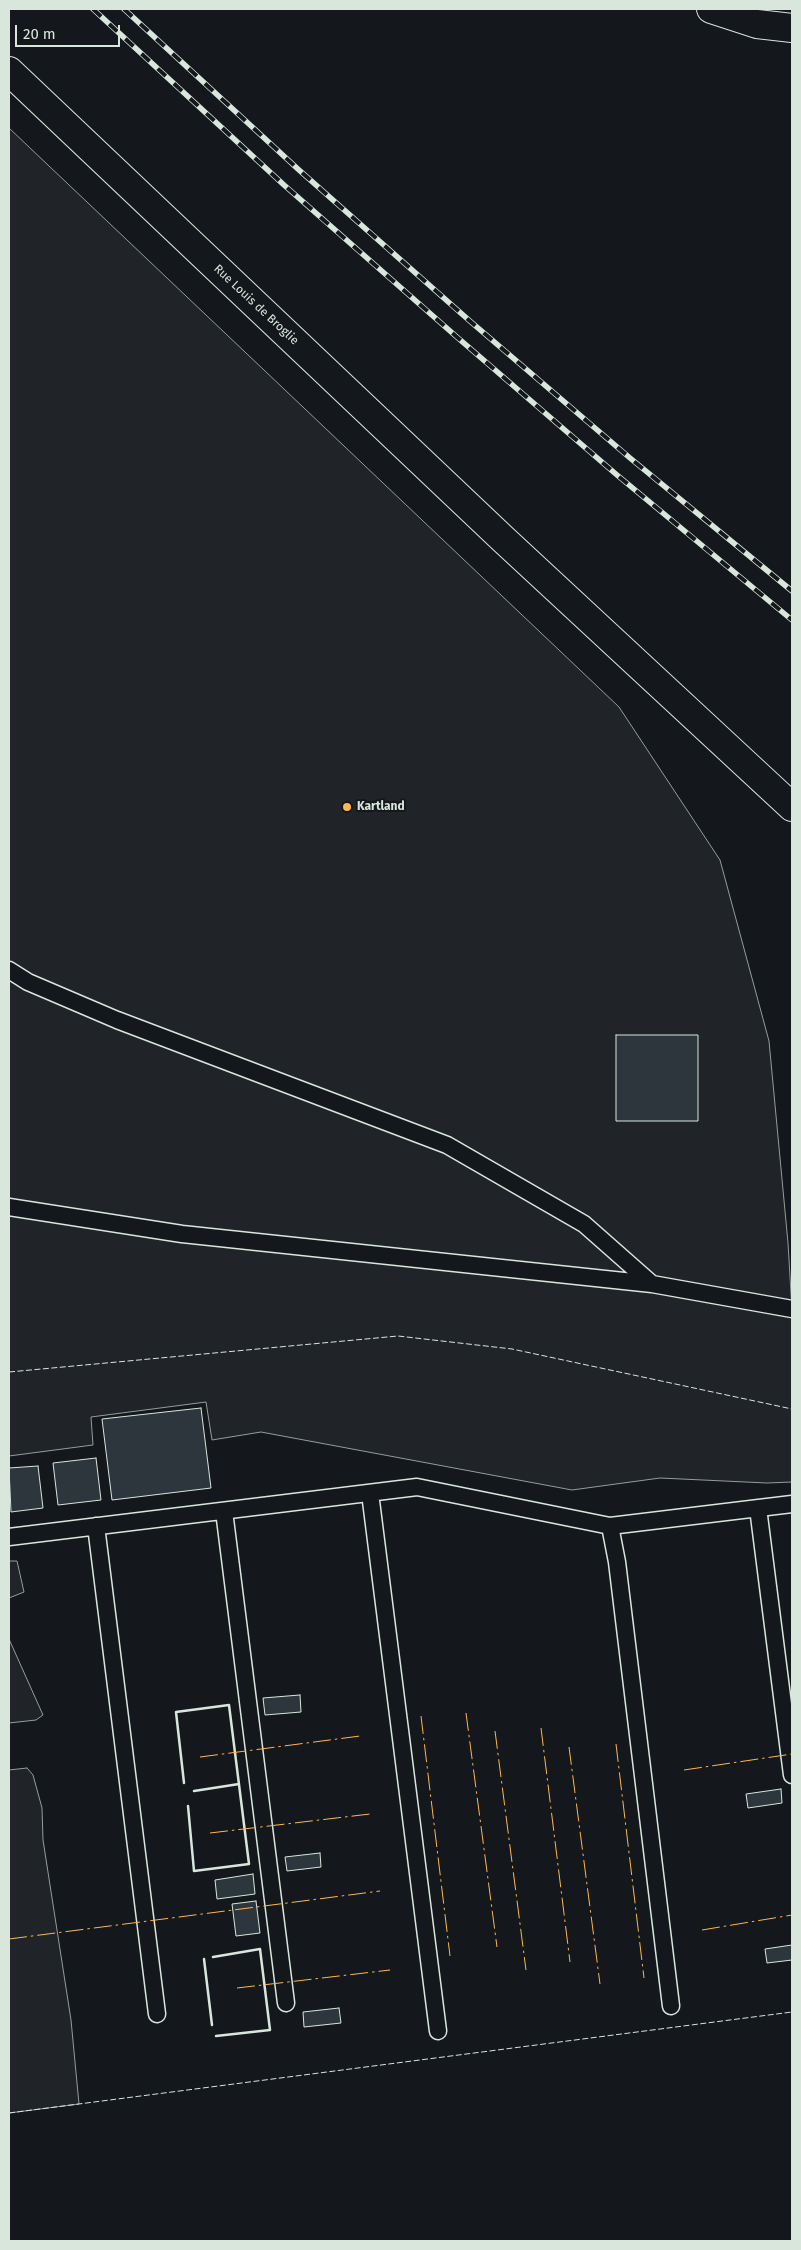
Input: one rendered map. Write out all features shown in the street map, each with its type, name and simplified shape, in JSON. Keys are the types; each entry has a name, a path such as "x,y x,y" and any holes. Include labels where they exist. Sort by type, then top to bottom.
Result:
{"street":[{"path":"711,9 757,24 792,28"},
{"name":"Rue Louis de Broglie","path":"9,71 792,807"}],"lane":[{"path":"9,970 28,982 117,1020 447,1145 584,1224 652,1284"},
{"path":"9,1207 182,1234 652,1284 792,1309"},
{"path":"9,1537 417,1487 610,1526 792,1504"},
{"path":"370,1493 438,2032"},
{"path":"758,1508 792,1776"},
{"path":"224,1511 286,2003"},
{"path":"96,1526 156,2014"},
{"path":"610,1526 617,1562 671,2006"}],"shaded area":[{"name":"Kartland","path":"9,128 619,707 720,860 769,1041 788,1243 792,1310 792,1482 767,1483 660,1478 572,1490 261,1432 212,1440 206,1402 91,1417 93,1445 9,1456"},
{"path":"9,1561 17,1561 24,1592 9,1598"},
{"path":"9,1639 43,1715 36,1720 9,1723"},
{"path":"27,1768 33,1775 42,1808 43,1840 71,2020 79,2104 9,2113 9,1770"}],"building":[{"path":"616,1035 698,1035 698,1121 616,1121"},
{"path":"201,1408 211,1488 112,1500 102,1419"},
{"path":"96,1458 101,1500 58,1505 53,1463"},
{"path":"38,1466 43,1508 11,1512 9,1468"},
{"path":"300,1695 301,1712 265,1715 263,1698"},
{"path":"781,1789 782,1803 748,1808 746,1794"},
{"path":"320,1853 321,1867 287,1871 285,1857"},
{"path":"253,1874 255,1894 217,1899 215,1880"},
{"path":"256,1901 260,1933 236,1936 232,1904"},
{"path":"792,1945 792,1960 767,1963 765,1949"},
{"path":"339,2008 341,2023 304,2027 303,2012"}],"railway":[{"path":"93,9 284,185 458,338 617,475 792,620"},
{"path":"124,9 299,170 471,322 630,458 792,591"}],"fence":[{"path":"9,1372 398,1336 512,1349 792,1409"},
{"path":"792,1481 792,1488"},
{"path":"9,2113 792,2012"}],"wall":[{"path":"184,1783 176,1712 229,1705 249,1864 194,1871 188,1806"},
{"path":"194,1791 239,1784"},
{"path":"213,1957 260,1949 270,2030 216,2036"},
{"path":"204,1959 212,2025"}],"power":[{"path":"466,1713 497,1947"},
{"path":"421,1716 450,1956"},
{"path":"541,1728 570,1962"},
{"path":"495,1731 526,1970"},
{"path":"200,1757 360,1736"},
{"path":"616,1744 644,1978"},
{"path":"569,1747 600,1984"},
{"path":"684,1770 792,1754"},
{"path":"210,1833 370,1814"},
{"path":"9,1939 380,1891"},
{"path":"702,1930 792,1915"},
{"path":"237,1988 390,1970"}],"place":[{"name":"Kartland","path":"347,807"}]}
